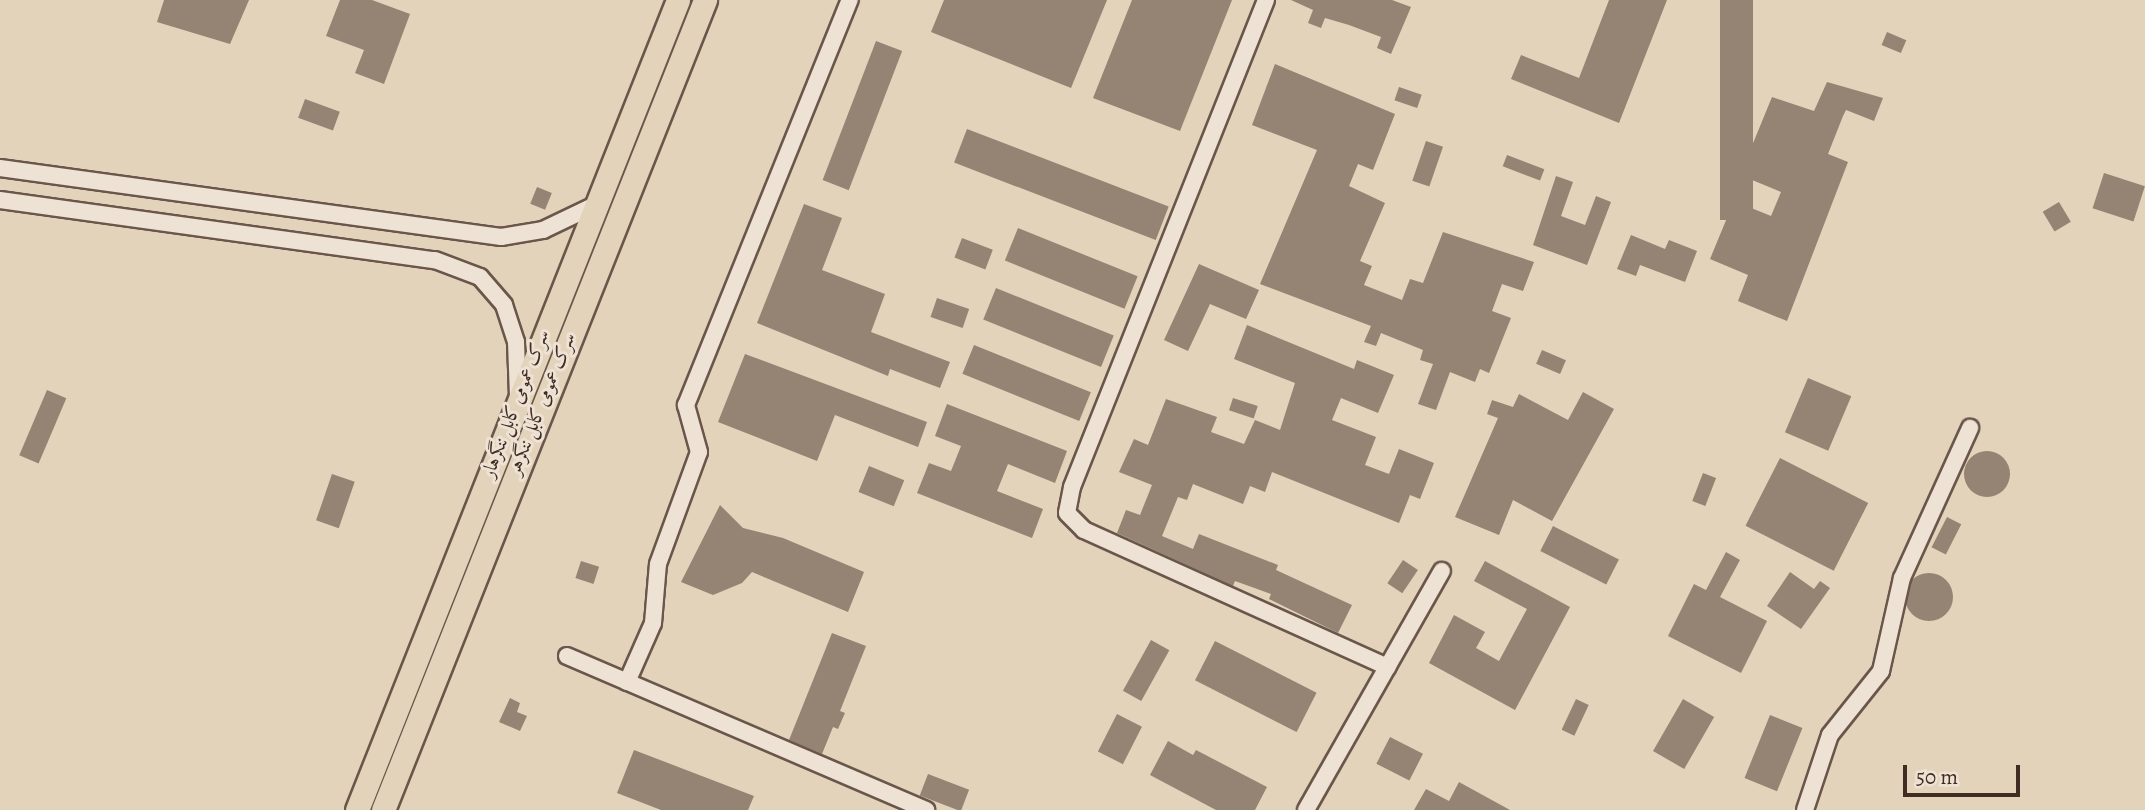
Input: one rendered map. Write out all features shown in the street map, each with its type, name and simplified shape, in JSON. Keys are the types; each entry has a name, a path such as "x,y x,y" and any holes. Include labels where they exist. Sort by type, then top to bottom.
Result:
{"highway":[{"name":"سرک عمومی کابل ننگرهار","path":"357,810 593,206 678,0"},
{"name":"سرک عمومی کابل ننگرهر","path":"383,810 705,0"}],"street":[{"path":"627,682 653,623 658,564 699,452 686,405 850,0"},
{"path":"1266,0 1072,487 1067,513 1084,530 1388,667"},
{"path":"0,168 501,237 543,230 593,206"},
{"path":"0,200 435,260 480,277 504,305 516,342 519,398"},
{"path":"1805,810 1830,735 1881,671 1902,578 1970,428"},
{"path":"1306,810 1442,571"},
{"path":"566,656 926,810"}],"building":[{"path":"164,0 249,0 230,44 157,22"},
{"path":"340,0 372,0 410,14 384,84 355,73 364,50 326,36"},
{"path":"944,0 1107,0 1071,88 931,32"},
{"path":"1132,0 1232,0 1180,131 1093,98"},
{"path":"1291,0 1392,0 1411,7 1391,54 1377,48 1381,37 1349,25 1325,18 1321,28 1308,23 1313,10"},
{"path":"1609,0 1667,0 1619,123 1511,79 1521,55 1579,78"},
{"path":"1720,0 1753,0 1753,220 1720,220"},
{"path":"1887,32 1906,40 1901,53 1882,45"},
{"path":"876,41 902,51 849,190 823,180"},
{"path":"1275,64 1395,114 1373,170 1358,164 1349,186 1385,203 1360,261 1372,266 1364,285 1402,300 1410,279 1423,283 1443,232 1534,262 1523,291 1502,284 1492,311 1511,318 1489,373 1480,369 1475,382 1450,372 1436,410 1418,404 1433,364 1420,360 1423,350 1381,333 1376,346 1364,342 1371,326 1260,284 1317,150 1252,125"},
{"path":"1827,82 1883,98 1874,121 1846,110 1843,116 1828,154 1848,162 1787,321 1738,301 1748,275 1710,259 1734,201 1771,216 1781,192 1740,175 1772,97 1814,111"},
{"path":"1399,87 1422,95 1417,108 1394,100"},
{"path":"305,99 340,112 333,130 298,118"},
{"path":"967,129 1169,206 1156,240 954,163"},
{"path":"1426,141 1443,147 1429,187 1412,181"},
{"path":"1507,155 1544,169 1540,181 1503,166"},
{"path":"2104,173 2145,186 2133,221 2093,208"},
{"path":"1556,176 1573,182 1561,216 1585,225 1596,196 1611,202 1587,265 1533,245"},
{"path":"537,187 552,193 545,210 530,204"},
{"path":"2059,202 2071,222 2055,232 2043,212"},
{"path":"804,204 842,218 822,270 885,294 871,332 950,362 940,388 890,369 888,376 757,323"},
{"path":"1018,228 1138,276 1124,309 1005,260"},
{"path":"1631,235 1665,249 1669,240 1697,251 1685,282 1640,265 1636,276 1617,269"},
{"path":"962,238 993,250 985,269 954,258"},
{"path":"1199,264 1259,290 1246,319 1210,304 1188,351 1164,340"},
{"path":"996,288 1114,336 1101,367 983,320"},
{"path":"937,298 969,309 963,328 930,317"},
{"path":"1247,325 1354,369 1357,360 1394,375 1378,413 1341,398 1332,420 1376,437 1365,465 1389,474 1399,449 1434,463 1420,499 1410,495 1399,523 1272,472 1265,492 1250,486 1243,504 1193,484 1187,500 1178,497 1162,536 1193,549 1199,534 1278,565 1276,570 1352,605 1338,633 1269,599 1271,594 1235,581 1233,586 1117,533 1126,510 1140,515 1152,485 1119,472 1134,439 1148,445 1166,399 1217,417 1211,432 1244,444 1255,420 1280,430 1295,383 1234,359"},
{"path":"974,345 1091,392 1079,421 962,374"},
{"path":"1542,350 1566,360 1560,374 1536,364"},
{"path":"745,354 927,422 918,447 835,415 817,461 718,422"},
{"path":"1808,378 1851,396 1828,451 1785,432"},
{"path":"47,390 66,398 39,464 19,455"},
{"path":"1583,392 1614,409 1552,521 1513,500 1499,535 1455,517 1498,418 1487,414 1492,400 1513,407 1519,394 1568,420"},
{"path":"1233,398 1258,406 1254,418 1229,410"},
{"path":"947,404 1067,451 1055,483 1008,464 997,491 1043,509 1032,538 917,493 929,463 951,471 961,446 935,436"},
{"path":"1987,451 2003,458 2010,474 2003,490 1987,497 1971,490 1964,474 1971,458"},
{"path":"1780,458 1868,503 1834,571 1745,526"},
{"path":"869,466 904,480 894,506 859,492"},
{"path":"1703,473 1716,478 1705,506 1692,501"},
{"path":"332,474 355,482 339,528 316,520"},
{"path":"720,505 743,528 783,538 864,572 848,612 752,572 742,583 713,595 681,582"},
{"path":"1947,517 1961,524 1946,555 1932,547"},
{"path":"1553,526 1619,560 1606,585 1540,551"},
{"path":"1726,552 1740,560 1720,597 1767,621 1741,673 1668,636 1694,584 1706,590"},
{"path":"1403,560 1418,570 1402,593 1387,583"},
{"path":"581,561 599,567 594,584 575,578"},
{"path":"1485,561 1570,607 1515,710 1429,663 1454,615 1485,632 1476,648 1499,661 1527,609 1474,581"},
{"path":"1790,572 1814,589 1820,581 1830,588 1801,629 1767,606"},
{"path":"1929,573 1946,580 1953,597 1946,614 1929,621 1912,614 1905,597 1912,580"},
{"path":"832,633 866,646 840,711 845,713 838,729 833,727 822,754 789,740"},
{"path":"1151,640 1169,650 1141,701 1123,691"},
{"path":"1215,641 1317,693 1297,732 1195,680"},
{"path":"510,698 520,703 517,712 527,716 520,731 499,722"},
{"path":"1576,699 1589,705 1574,736 1562,730"},
{"path":"1683,699 1714,717 1684,769 1653,751"},
{"path":"1117,714 1142,727 1123,764 1098,751"},
{"path":"1770,715 1802,728 1777,791 1745,778"},
{"path":"1390,737 1423,754 1409,781 1376,764"},
{"path":"1168,741 1193,755 1196,750 1267,787 1255,810 1216,810 1150,775"},
{"path":"634,750 754,796 748,810 661,810 617,793"},
{"path":"928,774 969,790 961,810 920,795"},
{"path":"1459,782 1510,810 1414,810 1426,789 1449,801"}]}
